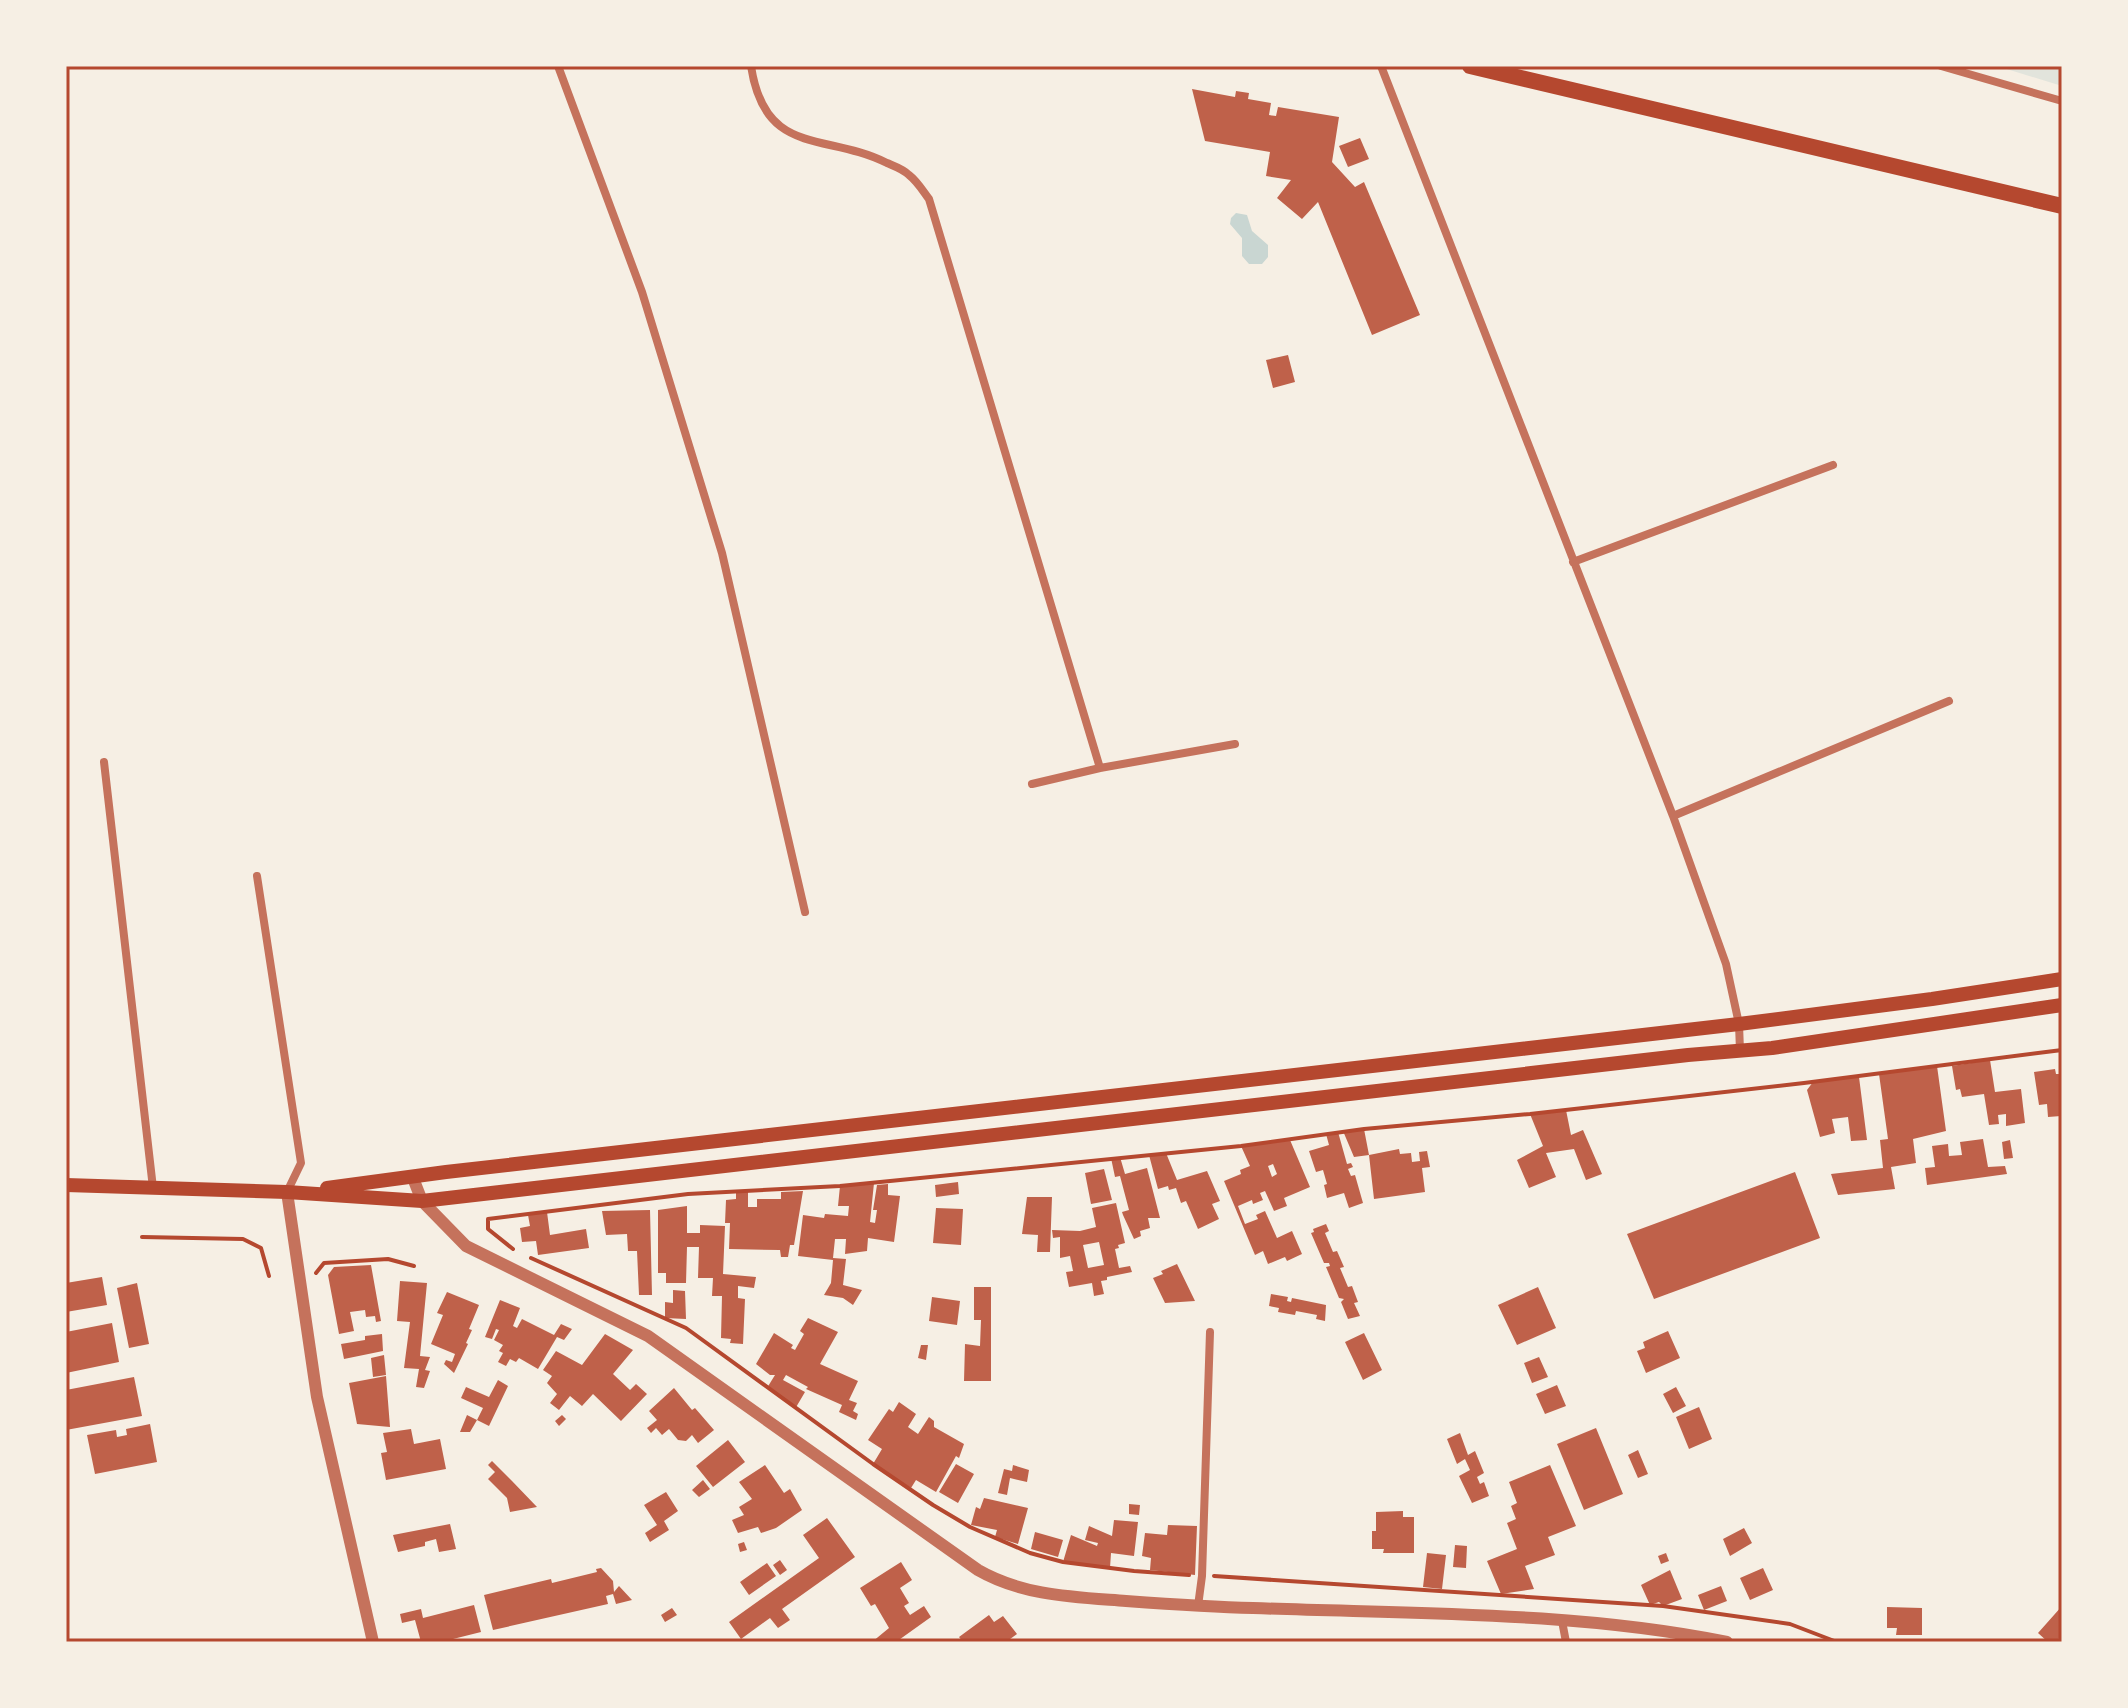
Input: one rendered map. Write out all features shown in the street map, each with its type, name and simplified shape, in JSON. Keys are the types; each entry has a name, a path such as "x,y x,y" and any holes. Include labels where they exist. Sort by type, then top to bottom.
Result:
{"main road":[{"path":"1470,66 2062,206"},
{"path":"287,1192 1739,1024 2062,979"},
{"path":"66,1185 287,1192 422,1201 1740,1051 2062,1005"},
{"path":"1214,1084 1216,1110"}],"street":[{"path":"558,66 642,292 722,553 805,912"},
{"path":"751,66 759,102 779,126 812,142 873,156 908,174 929,199 1100,768"},
{"path":"1381,66 1673,816 1726,964 1739,1024 1740,1051"},
{"path":"1941,66 2062,101"},
{"path":"1573,562 1833,465"},
{"path":"1673,816 1949,701"},
{"path":"1032,784 1100,768 1235,744"},
{"path":"104,762 153,1188"},
{"path":"257,876 301,1163 287,1192 317,1397 373,1642"},
{"path":"413,1178 422,1201 466,1246 648,1336 994,1579 1020,1589 1198,1606 1562,1621 1689,1634 1727,1642"},
{"path":"1198,1606 1202,1576 1210,1332"},
{"path":"1562,1621 1566,1642"}],"path":[{"path":"1837,1642 1790,1624 1663,1606 1134,1571 1063,1562 1030,1553 970,1527 933,1505 686,1328 512,1249 488,1229 488,1219 688,1194 851,1185 1241,1146 1364,1129 1498,1118 1804,1083 2062,1050"},
{"path":"142,1237 243,1239 261,1248 269,1276"},
{"path":"316,1273 324,1263 388,1259 414,1266"}],"shaded area":[{"path":"1997,66 2062,66 2062,86"},
{"path":"1236,213 1247,215 1252,231 1268,245 1268,257 1262,264 1249,264 1242,256 1242,238 1230,224"}],"building":[{"path":"1192,89 1235,97 1236,91 1249,93 1248,99 1271,103 1269,115 1276,116 1278,107 1339,117 1332,162 1355,187 1364,182 1420,315 1372,335 1318,202 1302,219 1277,198 1291,180 1266,176 1270,152 1205,141"},
{"path":"1360,138 1369,159 1348,167 1339,146"},
{"path":"1288,355 1295,382 1273,388 1266,360"},
{"path":"1990,1060 1995,1092 2021,1089 2025,1123 2006,1126 2006,1114 1998,1115 1999,1124 1989,1125 1984,1094 1962,1097 1960,1089 1956,1090 1952,1066"},
{"path":"1937,1066 1946,1131 1913,1139 1916,1163 1891,1167 1895,1189 1838,1195 1831,1174 1883,1168 1880,1140 1888,1139 1879,1074"},
{"path":"2055,1069 2056,1074 2062,1074 2061,1116 2048,1117 2047,1104 2039,1105 2034,1072"},
{"path":"1859,1077 1867,1140 1851,1141 1848,1117 1832,1119 1835,1133 1820,1137 1807,1090 1813,1082"},
{"path":"1566,1110 1571,1135 1583,1130 1602,1174 1586,1180 1574,1149 1546,1153 1556,1177 1529,1188 1517,1160 1543,1146 1530,1114"},
{"path":"1364,1129 1369,1155 1354,1157 1343,1131"},
{"path":"1338,1132 1347,1164 1351,1163 1353,1167 1348,1169 1351,1176 1355,1175 1363,1203 1349,1208 1344,1193 1327,1198 1323,1170 1316,1172 1309,1151 1329,1145 1326,1134"},
{"path":"1983,1139 1988,1167 2005,1166 2007,1174 1927,1185 1925,1168 1935,1167 1932,1146 1948,1144 1949,1156 1962,1155 1960,1142"},
{"path":"1290,1140 1310,1187 1284,1198 1287,1206 1274,1211 1265,1191 1260,1193 1263,1200 1253,1204 1252,1200 1238,1206 1245,1224 1258,1219 1256,1215 1265,1211 1277,1238 1292,1231 1302,1254 1287,1261 1285,1257 1268,1264 1263,1251 1255,1255 1224,1181 1241,1174 1240,1170 1250,1166 1241,1146","holes":["1273,1164 1277,1174 1272,1177 1268,1166"]},
{"path":"2010,1140 2013,1158 2004,1159 2002,1142"},
{"path":"1399,1149 1400,1154 1411,1153 1412,1162 1420,1161 1419,1152 1427,1151 1430,1167 1422,1168 1425,1192 1374,1199 1369,1155"},
{"path":"1166,1153 1177,1180 1207,1171 1220,1201 1212,1204 1219,1219 1198,1229 1186,1201 1181,1203 1176,1188 1169,1190 1168,1186 1158,1189 1149,1155"},
{"path":"1120,1157 1125,1174 1147,1168 1160,1218 1148,1218 1150,1228 1140,1231 1141,1236 1134,1239 1122,1212 1129,1210 1120,1176 1115,1177 1111,1158"},
{"path":"1104,1169 1112,1200 1091,1204 1085,1173"},
{"path":"1795,1172 1820,1238 1654,1299 1627,1234"},
{"path":"958,1182 959,1194 936,1197 935,1185"},
{"path":"874,1183 870,1222 875,1223 877,1210 873,1210 877,1185 888,1184 888,1195 900,1196 894,1242 868,1238 867,1251 845,1254 846,1239 835,1239 833,1258 846,1259 843,1285 862,1290 853,1305 843,1298 824,1295 831,1283 833,1260 798,1256 803,1215 824,1218 825,1214 848,1216 849,1206 838,1206 840,1186"},
{"path":"803,1191 794,1245 790,1245 788,1257 781,1257 780,1250 729,1249 730,1223 725,1223 726,1200 736,1199 736,1193 748,1192 748,1207 757,1207 757,1199 781,1199 781,1192"},
{"path":"1027,1197 1052,1197 1050,1252 1037,1252 1038,1235 1022,1234"},
{"path":"1116,1203 1125,1243 1115,1249 1119,1268 1130,1266 1132,1272 1107,1277 1107,1280 1101,1281 1104,1294 1094,1296 1092,1283 1069,1287 1066,1272 1073,1271 1070,1256 1060,1258 1060,1237 1053,1238 1052,1230 1080,1231 1096,1227 1092,1208","holes":["1099,1242 1104,1265 1088,1268 1083,1245"]},
{"path":"687,1206 687,1233 700,1233 700,1225 725,1226 723,1274 756,1277 754,1288 738,1286 738,1298 745,1299 743,1344 730,1343 731,1339 721,1338 722,1296 712,1296 713,1278 698,1278 699,1247 687,1247 686,1283 666,1283 666,1273 658,1273 658,1210"},
{"path":"936,1208 963,1209 961,1245 933,1243"},
{"path":"650,1210 652,1295 639,1295 637,1251 628,1251 627,1234 606,1235 602,1211"},
{"path":"547,1212 550,1235 586,1229 589,1248 538,1255 536,1241 522,1242 520,1228 530,1226 528,1215"},
{"path":"1326,1224 1329,1231 1325,1233 1344,1267 1340,1268 1348,1287 1352,1286 1358,1302 1354,1303 1360,1316 1348,1319 1341,1302 1344,1299 1339,1298 1326,1267 1330,1266 1329,1263 1324,1263 1311,1233 1313,1229"},
{"path":"1177,1264 1195,1301 1165,1303 1153,1278"},
{"path":"371,1265 381,1321 376,1322 375,1316 366,1317 365,1310 350,1312 354,1331 339,1334 328,1275 334,1267"},
{"path":"102,1277 107,1305 66,1312 66,1283"},
{"path":"400,1281 427,1283 420,1356 430,1357 425,1370 430,1371 424,1388 416,1387 419,1369 404,1368 410,1322 397,1321"},
{"path":"137,1283 149,1344 129,1348 117,1288"},
{"path":"974,1287 991,1287 991,1381 964,1381 965,1344 980,1346 981,1320 974,1320"},
{"path":"1538,1287 1556,1328 1517,1345 1498,1305"},
{"path":"673,1290 685,1291 686,1319 665,1318 665,1302 673,1303"},
{"path":"447,1292 479,1305 469,1329 472,1330 468,1344 454,1373 444,1364 446,1360 452,1362 455,1354 431,1344 443,1315 437,1313"},
{"path":"1271,1294 1288,1297 1287,1301 1291,1302 1292,1298 1326,1305 1325,1321 1316,1319 1317,1315 1278,1312 1279,1308 1269,1306"},
{"path":"932,1297 960,1301 957,1325 929,1321"},
{"path":"500,1300 520,1308 513,1326 517,1328 522,1319 554,1335 561,1324 572,1329 564,1340 557,1337 538,1369 519,1358 516,1362 510,1359 506,1366 498,1362 503,1353 499,1351 503,1345 494,1340 499,1330 496,1329 492,1339 485,1337"},
{"path":"808,1318 838,1332 820,1364 858,1381 849,1400 857,1403 853,1411 858,1414 856,1420 839,1412 842,1405 806,1389 808,1387 786,1375 783,1380 805,1392 795,1409 767,1388 775,1375 770,1375 756,1364 774,1333 793,1345 791,1348 795,1350 804,1334 800,1331"},
{"path":"112,1323 119,1362 66,1373 66,1332"},
{"path":"1668,1331 1680,1358 1646,1373 1637,1351 1645,1348 1643,1342"},
{"path":"1364,1333 1382,1370 1363,1380 1345,1342"},
{"path":"382,1334 383,1351 344,1359 341,1344"},
{"path":"605,1334 633,1350 613,1374 630,1390 636,1384 647,1394 621,1421 593,1394 582,1406 570,1396 559,1410 550,1403 557,1394 547,1383 552,1376 543,1370 556,1351 582,1365"},
{"path":"921,1345 928,1345 926,1360 918,1358"},
{"path":"384,1355 386,1375 373,1377 371,1358"},
{"path":"1539,1357 1548,1377 1532,1383 1524,1363"},
{"path":"386,1376 390,1427 357,1424 349,1383"},
{"path":"134,1377 142,1416 66,1430 66,1390"},
{"path":"498,1380 508,1386 489,1426 477,1420 483,1408 461,1398 466,1387 489,1397"},
{"path":"1557,1385 1566,1406 1545,1414 1536,1394"},
{"path":"1676,1387 1686,1406 1673,1413 1663,1394"},
{"path":"674,1388 714,1430 698,1443 692,1435 686,1441 678,1440 669,1429 662,1435 656,1428 651,1433 647,1428 657,1420 649,1411"},
{"path":"899,1402 916,1414 908,1427 918,1434 929,1417 934,1421 934,1427 964,1444 959,1458 956,1456 936,1492 916,1480 911,1488 873,1464 882,1449 868,1440 889,1409 893,1412"},
{"path":"1699,1407 1712,1439 1689,1449 1676,1417"},
{"path":"467,1415 477,1420 470,1432 460,1432"},
{"path":"562,1415 566,1419 559,1426 555,1421"},
{"path":"150,1424 157,1462 95,1474 87,1435 116,1430 117,1437 127,1435 126,1429"},
{"path":"1596,1428 1623,1494 1584,1510 1557,1444"},
{"path":"411,1429 414,1444 440,1439 446,1469 386,1480 381,1453 387,1452 383,1433"},
{"path":"1460,1433 1468,1455 1475,1451 1484,1473 1477,1477 1480,1484 1484,1482 1489,1496 1472,1503 1459,1476 1470,1470 1465,1459 1457,1464 1447,1439"},
{"path":"728,1440 745,1462 713,1487 696,1466"},
{"path":"1638,1450 1648,1474 1638,1478 1628,1455"},
{"path":"492,1461 537,1507 510,1512 507,1498 488,1479 495,1472 488,1465"},
{"path":"956,1464 974,1474 958,1503 939,1492"},
{"path":"765,1465 784,1493 790,1489 802,1510 776,1528 761,1533 758,1527 738,1533 732,1520 744,1515 739,1507 752,1499 739,1482"},
{"path":"1013,1465 1029,1470 1027,1482 1010,1478 1007,1495 998,1493 1004,1469 1012,1471"},
{"path":"1550,1465 1576,1526 1548,1537 1555,1555 1525,1566 1534,1589 1501,1594 1487,1561 1517,1549 1507,1523 1516,1519 1511,1506 1517,1503 1509,1482"},
{"path":"703,1480 710,1489 699,1497 692,1490"},
{"path":"666,1492 678,1511 664,1521 669,1530 650,1542 645,1533 657,1525 644,1505"},
{"path":"984,1498 1028,1508 1018,1544 995,1537 997,1530 971,1525 976,1507 980,1509"},
{"path":"1129,1504 1140,1505 1139,1515 1129,1514"},
{"path":"1403,1511 1403,1517 1414,1517 1414,1553 1383,1553 1384,1549 1372,1549 1376,1512"},
{"path":"827,1518 855,1557 782,1609 790,1620 778,1628 770,1618 741,1639 729,1622 819,1558 803,1535"},
{"path":"1114,1520 1138,1522 1134,1556 1111,1553 1110,1568 1063,1562 1071,1535 1097,1546 1098,1543 1085,1540 1089,1526 1112,1536"},
{"path":"450,1524 456,1549 439,1552 436,1539 425,1542 425,1546 398,1552 393,1535"},
{"path":"1168,1525 1197,1526 1195,1575 1150,1570 1151,1558 1142,1556 1145,1533 1167,1535"},
{"path":"1744,1528 1752,1543 1730,1556 1723,1539"},
{"path":"1035,1532 1063,1540 1058,1557 1031,1549"},
{"path":"744,1542 747,1550 740,1552 738,1544"},
{"path":"1455,1545 1467,1546 1466,1568 1453,1567"},
{"path":"1427,1553 1446,1555 1442,1589 1423,1587"},
{"path":"1666,1553 1669,1561 1661,1564 1658,1556"},
{"path":"780,1560 787,1570 780,1575 773,1565"},
{"path":"901,1562 912,1580 900,1588 909,1603 904,1606 910,1615 924,1606 931,1617 896,1642 872,1642 889,1628 875,1604 871,1606 860,1588"},
{"path":"767,1563 776,1576 749,1595 740,1582"},
{"path":"601,1568 613,1581 614,1592 619,1586 632,1600 616,1604 613,1594 606,1596 608,1604 493,1630 484,1595 551,1579 552,1583 597,1572 596,1569"},
{"path":"1763,1568 1773,1590 1750,1600 1740,1578"},
{"path":"1670,1570 1682,1599 1663,1606 1659,1602 1650,1605 1641,1585"},
{"path":"1721,1586 1727,1601 1704,1610 1698,1595"},
{"path":"474,1605 481,1632 441,1642 421,1642 415,1620 402,1623 400,1614 421,1609 423,1618"},
{"path":"2062,1606 2062,1635 2056,1642 2048,1642 2038,1633"},
{"path":"1887,1607 1922,1608 1922,1635 1896,1635 1897,1628 1887,1628"},
{"path":"672,1608 677,1615 665,1622 661,1615"},
{"path":"989,1615 994,1622 1003,1616 1017,1634 1006,1642 963,1642 959,1637"}]}
